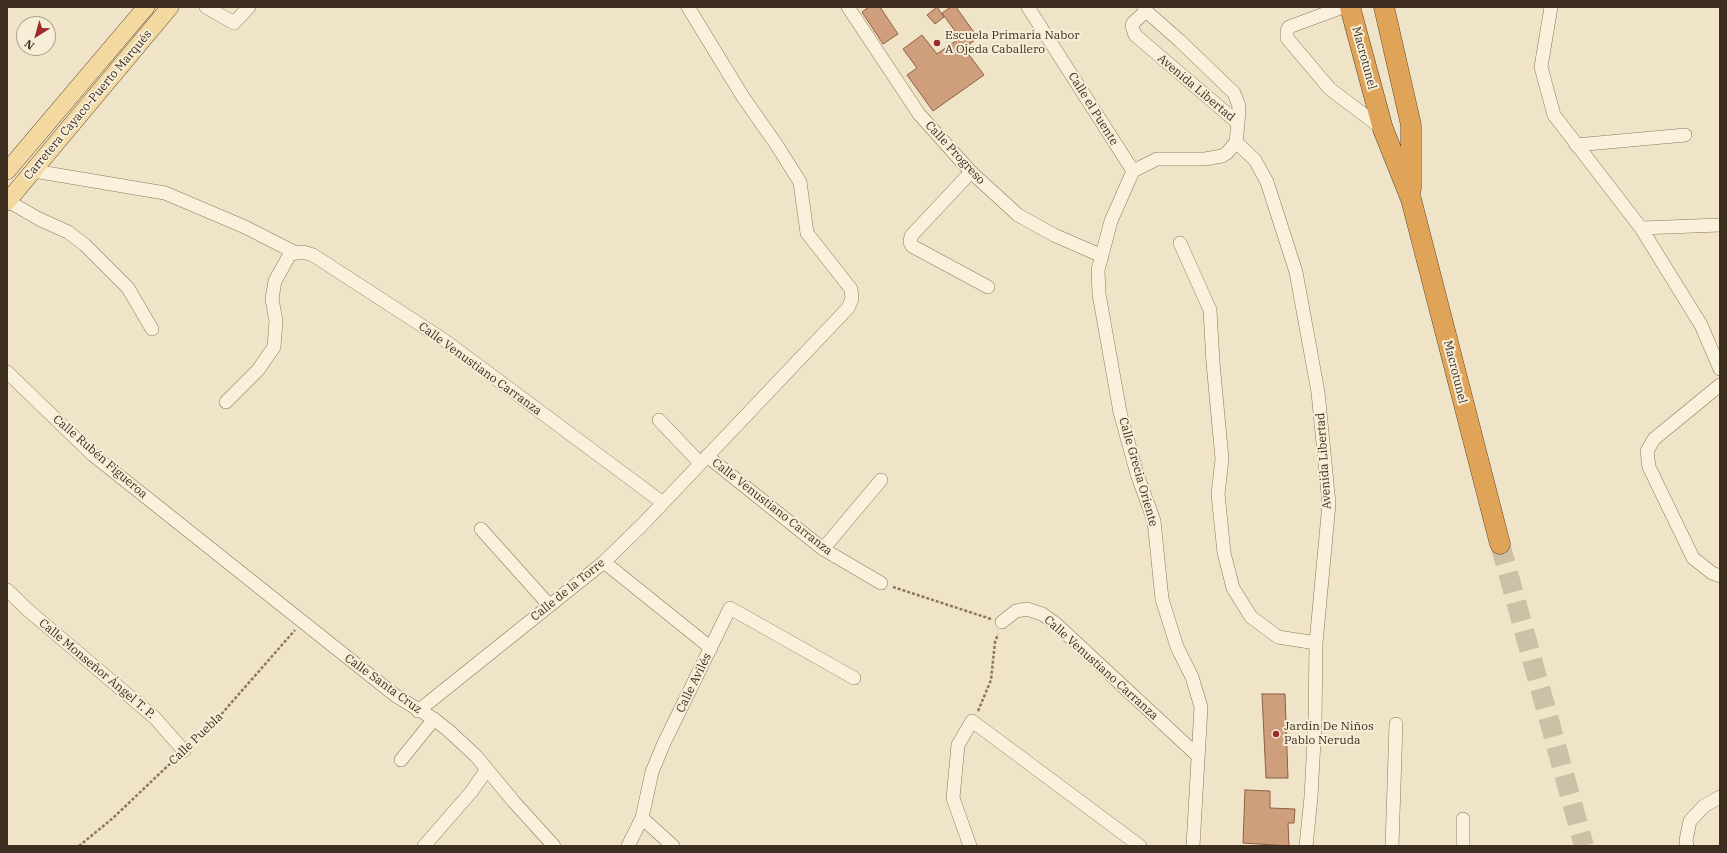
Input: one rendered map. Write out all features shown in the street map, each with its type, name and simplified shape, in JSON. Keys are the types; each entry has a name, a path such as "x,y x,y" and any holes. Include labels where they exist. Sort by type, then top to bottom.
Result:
{"highway":[{"name":"Macrotunel","path":"1350,7 1383,129 1411,199 1500,544"},
{"name":"Macrotunel","path":"1384,7 1411,125 1411,199"}],"main road":[{"name":"Carretera Cayaco-Puerto Marqués","path":"7,172 146,7"},
{"name":"Carretera Cayaco-Puerto Marqués","path":"8,202 170,7"}],"street":[{"path":"206,7 234,23 249,7"},
{"name":"Calle de la Torre","path":"418,712 604,562 663,503 848,308 852,299 851,289 807,233 800,182 776,144 743,97 688,7"},
{"name":"Calle Progreso","path":"848,7 919,114 971,172 1018,215 1054,235 1102,256"},
{"name":"Calle el Puente","path":"1028,7 1132,171"},
{"path":"1343,7 1289,26 1287,38 1330,89 1383,129"},
{"path":"1551,7 1541,67 1554,115 1641,228 1701,325 1720,369"},
{"name":"Avenida Libertad","path":"1145,9 1180,40 1234,93 1239,106 1238,123 1135,35 1132,26 1133,23 1145,9"},
{"path":"1132,171 1157,159 1205,158 1222,156 1227,153 1236,142 1238,123"},
{"path":"1576,145 1685,135"},
{"name":"Avenida Libertad","path":"1236,142 1255,160 1267,182 1296,272 1318,392 1329,504 1316,643 1315,722 1306,846"},
{"name":"Calle Venustiano Carranza","path":"34,171 165,193 245,227 292,253 303,252 313,255 444,340 663,503"},
{"name":"Calle Grecia Oriente","path":"1132,171 1111,221 1098,270 1099,294 1120,412 1137,474 1154,521 1162,599 1177,647 1192,677 1201,707 1193,846"},
{"path":"971,172 911,236 910,242 912,246 988,287"},
{"path":"8,202 68,232 85,245 128,288 152,329"},
{"path":"1641,228 1720,225"},
{"path":"1180,243 1210,310 1212,363 1222,459 1218,494 1224,553 1234,588 1251,617 1278,637 1316,643"},
{"path":"226,402 258,370 274,347 276,321 272,299 275,281 292,253"},
{"name":"Calle Rubén Figueroa","path":"7,372 93,454 197,538"},
{"path":"1720,385 1654,439 1647,450 1649,466 1693,558 1712,573 1720,576"},
{"name":"Calle Venustiano Carranza","path":"659,420 703,460 823,549 881,583"},
{"path":"823,549 881,480"},
{"path":"481,529 549,605"},
{"name":"Calle Santa Cruz","path":"197,538 396,696 418,712 434,720 476,756 554,846"},
{"name":"Calle Avilés","path":"604,562 711,648 655,764 642,818 628,846"},
{"name":"Calle Monseñor Ángel T. P.","path":"7,590 29,611 155,718 184,751"},
{"path":"711,648 730,608 854,678"},
{"name":"Calle Venustiano Carranza","path":"1002,622 1016,611 1027,609 1042,614 1055,624 1198,756"},
{"path":"401,760 434,720"},
{"path":"970,846 953,798 958,745 972,722 1140,846"},
{"path":"1392,846 1396,724"},
{"path":"424,846 472,791 487,769"},
{"path":"1687,846 1686,840 1690,821 1704,806 1720,797"},
{"path":"642,818 674,846"},
{"path":"1463,819 1463,846"}],"path":[{"path":"881,583 1002,622 995,642 991,680 972,722"},
{"name":"Calle Puebla","path":"80,846 113,818 218,718 302,622"}],"building":[{"path":"869,7 880,7 898,34 883,44 862,12"},
{"path":"937,7 944,17 935,24 927,15"},
{"path":"951,7 956,7 978,38 964,48 984,75 933,111 907,75 917,68 903,49 922,35 937,54 960,38 942,13"},
{"path":"1262,694 1285,694 1288,778 1266,778"},
{"path":"1245,790 1270,791 1270,808 1295,809 1294,823 1288,823 1289,846 1243,843"}],"tunnel":[{"path":"1500,544 1584,846"}],"place":[{"name":"Escuela Primaria Nabor A Ojeda Caballero","path":"937,43"},
{"name":"Jardin De Niños Pablo Neruda","path":"1276,734"}]}
